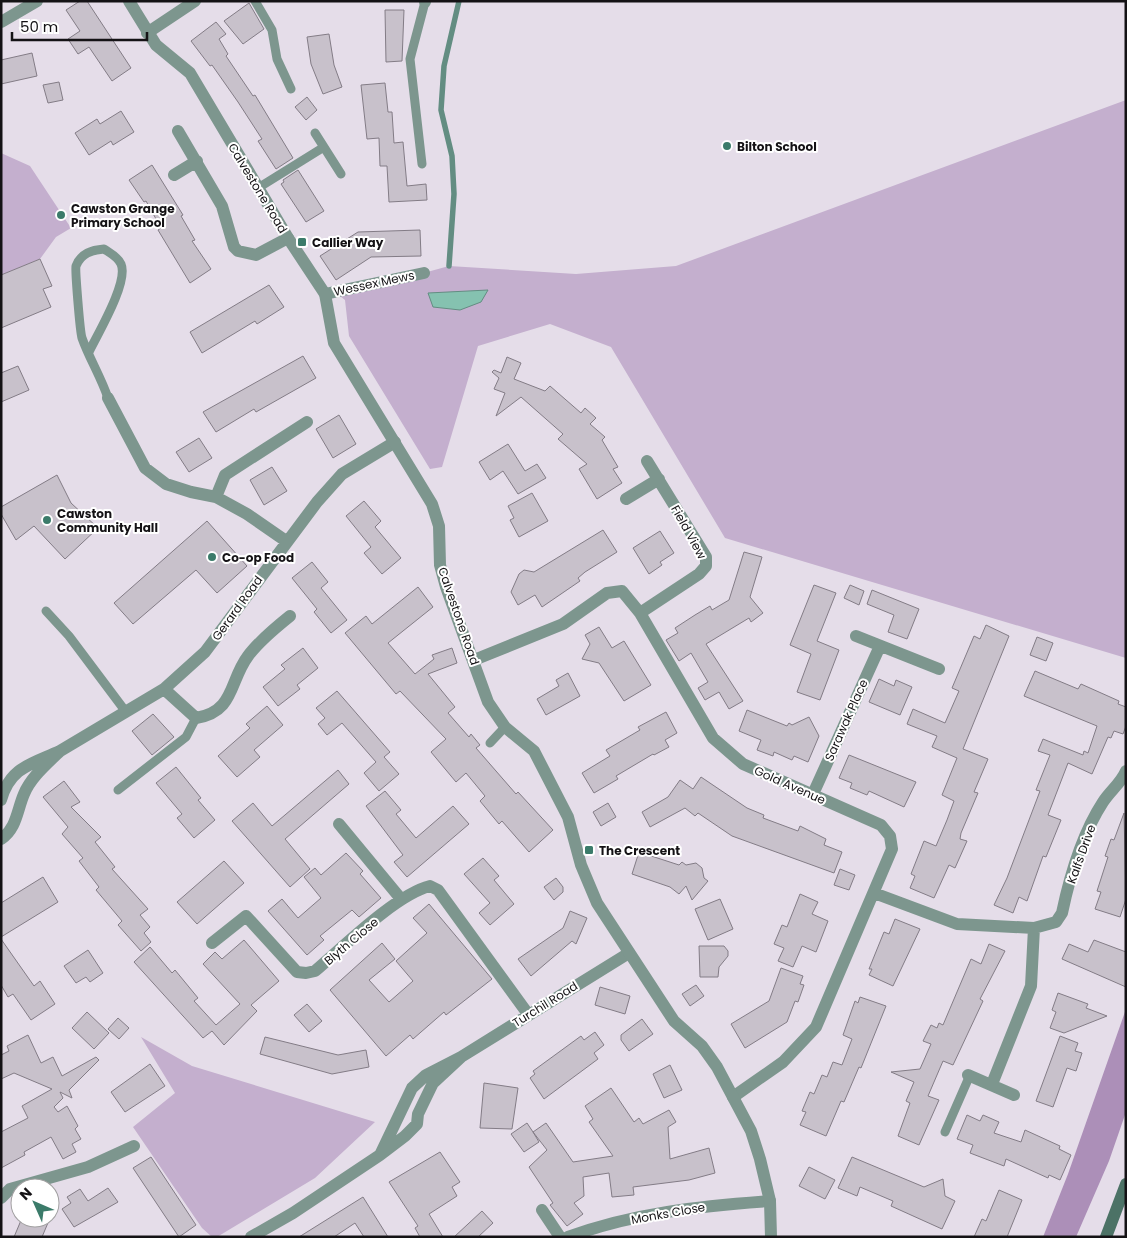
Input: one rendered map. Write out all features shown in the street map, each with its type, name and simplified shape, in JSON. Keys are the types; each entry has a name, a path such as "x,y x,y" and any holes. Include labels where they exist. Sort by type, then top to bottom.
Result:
{"main road":[{"path":"1106,1237 1126,1184"}],"street":[{"path":"1,22 37,1"},
{"name":"Calvestone Road","path":"129,1 147,34 156,46 190,73 288,238 325,294 334,343 432,504 438,526 440,564 446,587 488,702 505,727 534,751 568,817 581,865 597,903 674,1021 702,1046 751,1130 770,1201 771,1237"},
{"path":"147,34 195,1"},
{"path":"178,131 226,214 229,235 234,247 238,251 256,255 266,252 288,238"},
{"path":"174,175 197,161"},
{"name":"Wessex Mews","path":"325,294 424,273"},
{"path":"108,398 145,468 166,484 216,497 248,514 286,541"},
{"path":"216,497 225,475 307,422"},
{"name":"Gerard Road","path":"1,800 4,788 16,771 60,751 126,712 164,688 205,652 286,541 342,474 395,442"},
{"name":"Field View","path":"640,613 699,574 706,566 706,558 647,461"},
{"path":"626,499 659,479"},
{"name":"Gold Avenue","path":"474,660 563,624 607,593 622,591 640,613 713,738 743,764 881,825 890,836 892,849 816,1027 783,1062 733,1097"},
{"path":"164,688 196,718 215,712 226,702 246,659 255,646 290,616"},
{"path":"856,636 939,668"},
{"name":"Sarawak Place","path":"813,794 880,646"},
{"name":"Gerard Road","path":"1,839 18,817 24,794 32,780 60,751"},
{"name":"Kalfs Drive","path":"874,893 957,924 1034,928 1056,922 1062,913 1086,834 1103,800 1123,778 1126,771"},
{"path":"339,824 401,898"},
{"name":"Blyth Close","path":"212,944 246,916 297,972 315,971 401,898 419,888 430,886 438,890 528,1014"},
{"path":"992,1084 1031,986 1034,928"},
{"name":"Turchil Road","path":"380,1155 412,1088 426,1075 461,1057 629,953"},
{"name":"Turchil Road","path":"251,1237 293,1213 405,1136 417,1124 418,1114 433,1083 461,1057"},
{"path":"969,1075 1014,1095"},
{"path":"1,1198 10,1189 88,1167 134,1146"},
{"name":"Monks Close","path":"568,1237 619,1221 708,1206 770,1201"},
{"path":"542,1210 560,1237"}],"lane":[{"path":"255,1 272,30 277,59 291,89"},
{"path":"422,164 410,59 425,2"},
{"path":"316,133 341,174"},
{"path":"258,188 324,147"},
{"path":"89,352 119,289 123,274 121,264 104,248 91,250 83,255 76,267 81,336 108,398"},
{"path":"46,611 126,712"},
{"path":"118,790 186,737 196,718"},
{"path":"490,743 505,727"},
{"path":"945,1132 969,1075"}],"shaded area":[{"path":"1126,100 1126,658 725,538 611,347 550,324 478,346 442,467 430,469 349,336 345,300 340,296 449,266 576,274 676,266"},
{"path":"1,153 30,166 71,228 56,237 40,259 1,275"},
{"path":"488,290 481,302 460,310 433,307 428,293"},
{"path":"1126,1009 1126,1112 1109,1161 1076,1237 1043,1237 1068,1174"},
{"path":"141,1037 192,1066 375,1122 315,1178 217,1237 212,1237 202,1228 133,1127 175,1093"}],"building":[{"path":"80,1 87,1 131,68 112,81 89,47 78,54 68,39 80,31 66,10"},
{"path":"249,3 264,29 243,44 224,21"},
{"path":"385,10 404,10 402,61 386,62"},
{"path":"216,22 226,34 219,39 228,54 226,56 253,96 255,95 293,158 276,169 258,141 262,139 238,102 212,65 210,66 191,41"},
{"path":"329,34 334,65 342,87 323,94 311,64 307,37"},
{"path":"32,53 37,76 1,84 1,60"},
{"path":"59,82 63,100 48,103 43,85"},
{"path":"385,83 388,112 392,112 394,143 403,142 407,186 426,184 427,200 389,202 387,166 380,166 379,138 367,139 361,85"},
{"path":"307,97 317,110 306,120 295,107"},
{"path":"121,111 134,132 113,145 111,141 89,155 75,133 97,119 100,124"},
{"path":"152,165 183,215 181,216 195,240 192,241 211,269 190,283 158,230 161,228 146,201 144,202 129,180"},
{"path":"298,170 324,211 306,222 281,184 284,182 283,180"},
{"path":"420,230 421,256 371,257 336,280 320,256 358,232"},
{"path":"40,259 52,286 43,289 51,307 1,328 1,275"},
{"path":"269,285 284,307 257,324 255,321 202,353 190,332"},
{"path":"303,356 316,378 256,412 254,409 216,432 203,412"},
{"path":"507,357 521,363 514,379 545,391 550,386 581,413 585,408 596,418 590,424 605,437 602,440 618,467 613,469 622,483 597,499 579,469 587,464 558,439 563,434 521,397 496,416 505,393 494,389 499,378 492,372 494,370 501,373"},
{"path":"18,366 29,390 1,402 1,373"},
{"path":"339,415 356,444 333,458 316,429"},
{"path":"199,438 212,458 189,472 176,452"},
{"path":"508,444 525,471 537,464 546,478 518,494 503,471 490,480 479,462"},
{"path":"272,467 287,491 264,505 250,480"},
{"name":"Cawston Community Hall","path":"57,475 71,503 98,528 65,559 34,526 16,540 1,514 1,507"},
{"path":"532,493 548,521 519,537 510,520 514,518 508,506"},
{"path":"364,501 381,521 375,527 401,558 382,574 364,553 371,547 346,516"},
{"path":"207,521 247,566 217,593 196,570 133,624 114,603"},
{"path":"603,530 617,552 585,572 578,578 580,581 542,607 535,595 518,605 511,592 519,574 524,570 534,572"},
{"path":"660,531 674,553 660,562 662,565 649,574 633,548"},
{"path":"744,552 762,557 750,597 763,613 751,622 749,618 706,644 743,701 729,709 719,692 705,700 698,688 708,682 691,653 679,661 666,640 678,633 675,628 695,615 710,606 712,610 729,600"},
{"path":"312,562 328,582 321,588 347,620 331,633 314,612 317,609 292,578"},
{"path":"814,585 836,593 817,641 839,650 820,700 797,692 811,654 790,645"},
{"path":"850,585 864,591 859,605 844,598"},
{"path":"418,587 433,607 388,643 415,674 434,659 432,655 452,648 457,663 428,674 455,707 448,713 469,737 471,734 480,745 476,748 516,794 518,792 553,830 529,852 502,821 499,824 480,801 485,796 466,773 456,782 431,752 446,739 400,691 396,694 345,633 366,616 372,624"},
{"path":"872,590 919,609 907,639 888,632 894,615 867,604"},
{"path":"986,625 1009,636 963,749 988,759 974,792 978,793 961,833 960,839 967,841 955,868 949,865 934,898 910,888 915,876 911,874 924,841 936,846 947,820 954,801 942,795 957,758 932,747 937,736 907,724 913,709 945,723 959,691 952,688 974,636 980,639"},
{"path":"599,627 612,648 624,641 651,685 624,701 599,663 582,659 590,644 585,635"},
{"path":"1037,637 1053,643 1046,661 1030,655"},
{"path":"303,648 318,668 297,685 300,689 278,706 263,687 285,669 281,665"},
{"path":"1035,671 1078,689 1081,684 1119,701 1118,704 1126,707 1126,726 1123,734 1114,731 1111,738 1108,737 1092,774 1068,763 1048,815 1061,820 1046,857 1043,856 1027,901 1019,897 1013,913 994,905 1007,878 1040,791 1036,790 1050,755 1038,751 1043,739 1083,755 1084,751 1088,753 1097,726 1024,696"},
{"path":"568,673 580,696 546,715 537,699 559,686 556,680"},
{"path":"879,679 894,686 896,680 912,687 900,715 869,702"},
{"path":"337,691 390,752 384,757 399,774 379,791 364,773 376,762 342,723 327,735 318,724 325,718 316,708"},
{"path":"267,706 283,725 254,750 260,757 237,777 218,756 250,728 246,724"},
{"path":"747,710 787,726 789,723 792,725 809,717 819,736 808,762 794,756 792,760 774,752 773,756 757,750 761,740 739,731"},
{"path":"666,712 677,733 665,740 669,747 653,754 616,776 618,779 594,793 582,773 610,756 606,750 640,730 638,727"},
{"path":"153,714 174,737 152,755 132,731"},
{"path":"849,755 916,782 904,807 869,791 867,795 850,788 852,783 839,778"},
{"path":"176,767 201,798 198,800 215,820 194,838 177,818 182,814 156,783"},
{"path":"338,770 349,784 285,839 310,869 290,887 232,821 253,803 272,826"},
{"path":"701,777 747,808 764,815 763,818 798,831 800,826 826,839 824,845 842,852 834,873 732,836 698,813 695,816 685,808 650,827 642,812 668,797 680,780 693,789"},
{"path":"64,781 80,802 71,807 101,837 95,842 115,867 112,869 148,909 140,915 150,927 144,933 151,942 141,951 118,925 122,921 96,890 99,887 79,861 83,858 62,834 68,827 43,797"},
{"path":"385,791 401,810 396,814 416,838 453,806 469,824 407,877 394,862 403,855 366,806"},
{"path":"608,803 616,817 601,826 593,812"},
{"path":"1124,813 1126,899 1120,917 1095,909 1101,892 1097,891 1108,857 1105,856 1111,839 1114,840"},
{"path":"639,852 679,865 682,862 686,865 696,863 702,868 704,878 708,881 692,900 686,886 679,894 670,887 632,874"},
{"path":"346,853 363,871 360,874 381,898 359,917 352,910 320,936 324,940 307,955 268,911 282,899 298,918 321,898 304,877 315,868 321,875"},
{"path":"483,858 499,876 494,880 514,904 490,925 479,913 490,903 464,874"},
{"path":"224,861 244,883 197,924 177,902"},
{"path":"840,869 855,875 849,890 834,885"},
{"path":"43,877 58,902 1,937 1,903"},
{"path":"556,878 563,887 563,892 554,900 544,887"},
{"path":"800,894 818,902 812,914 828,921 816,952 802,946 793,967 778,961 784,948 774,944 782,925 787,927"},
{"path":"720,899 733,929 708,940 695,909"},
{"path":"429,904 492,979 446,1015 444,1012 413,1039 410,1035 386,1056 330,990 382,943 395,959 369,980 389,1002 413,981 396,961 427,933 413,918"},
{"path":"570,911 587,918 576,944 572,941 531,976 518,959 563,928"},
{"path":"895,919 920,929 893,986 869,975 872,969 869,969 884,932 889,934"},
{"path":"1,939 34,986 40,981 55,1004 31,1020 13,994 8,997 1,985"},
{"path":"244,940 279,981 251,1005 257,1011 224,1045 212,1031 203,1038 134,962 150,947 172,973 175,970 198,998 194,1001 216,1025 240,1004 203,964 215,952 222,959"},
{"path":"1094,940 1126,952 1126,987 1062,959 1069,944 1088,952"},
{"path":"989,944 1005,951 980,999 983,1001 953,1065 943,1061 928,1096 939,1100 919,1145 898,1136 910,1103 906,1101 914,1082 891,1072 920,1069 931,1044 923,1041 931,1025 937,1028 939,1023 943,1025 971,959 981,964"},
{"path":"699,946 724,946 728,951 728,956 719,967 718,977 700,977"},
{"path":"88,950 103,973 90,982 86,977 76,983 64,966"},
{"path":"781,968 803,976 800,984 804,985 798,1002 795,1001 787,1022 745,1048 731,1024 769,1001"},
{"path":"696,985 704,996 690,1006 682,994"},
{"path":"600,987 630,996 625,1014 595,1005"},
{"path":"1058,993 1088,1004 1086,1008 1107,1016 1064,1033 1050,1028 1056,1012 1052,1010"},
{"path":"860,997 886,1006 861,1068 859,1067 844,1102 841,1101 826,1136 800,1125 806,1112 802,1111 810,1092 814,1094 822,1075 827,1077 833,1062 842,1065 852,1039 843,1035 855,1001 858,1003"},
{"path":"307,1004 322,1021 309,1032 294,1015"},
{"path":"87,1012 109,1033 94,1049 72,1028"},
{"path":"118,1018 129,1028 119,1039 108,1029"},
{"path":"642,1019 653,1034 629,1051 621,1040 621,1035"},
{"path":"595,1032 604,1045 594,1053 598,1059 544,1099 530,1078 535,1074 533,1071 581,1036 584,1040"},
{"path":"28,1035 41,1063 53,1057 62,1076 96,1057 99,1060 69,1090 72,1098 60,1092 63,1098 54,1107 58,1112 67,1106 78,1126 75,1129 81,1139 72,1144 76,1152 63,1159 51,1137 24,1152 25,1155 1,1168 1,1132 28,1118 22,1106 52,1089 14,1073 1,1079 1,1055 9,1051 7,1046"},
{"path":"1060,1036 1078,1043 1075,1051 1082,1053 1076,1071 1067,1068 1053,1107 1036,1101"},
{"path":"265,1037 338,1055 366,1050 369,1067 332,1074 260,1054"},
{"path":"150,1064 165,1086 125,1112 111,1092"},
{"path":"670,1065 682,1090 664,1098 653,1074"},
{"path":"484,1083 518,1088 512,1129 480,1128"},
{"path":"611,1088 634,1122 639,1118 643,1124 669,1110 676,1122 668,1127 670,1159 709,1148 715,1173 689,1180 633,1187 634,1195 612,1197 609,1173 583,1177 584,1196 574,1203 583,1214 567,1226 550,1205 553,1203 529,1167 547,1150 533,1132 546,1123 573,1162 613,1156 589,1122 593,1119 585,1106"},
{"path":"967,1115 980,1121 983,1115 999,1122 994,1133 1021,1142 1025,1130 1060,1146 1059,1149 1071,1155 1060,1180 1049,1175 1048,1178 1006,1159 1004,1166 970,1153 973,1145 957,1139"},
{"path":"527,1123 539,1142 524,1152 511,1134"},
{"path":"440,1152 460,1182 452,1187 457,1196 429,1214 443,1237 420,1237 415,1228 418,1226 389,1182"},
{"path":"151,1157 196,1225 179,1237 133,1168"},
{"path":"852,1157 924,1187 943,1179 945,1196 955,1201 942,1229 891,1206 893,1201 860,1187 857,1196 838,1188"},
{"path":"809,1167 835,1180 825,1199 799,1186"},
{"path":"108,1188 118,1202 74,1227 62,1209 71,1203 67,1197 80,1189 88,1201"},
{"path":"999,1190 1022,1200 1007,1237 974,1237 982,1219 986,1221"},
{"path":"363,1197 388,1237 364,1237 355,1223 334,1237 299,1237"},
{"path":"482,1211 493,1223 478,1237 454,1237"},
{"path":"18,1228 46,1228 42,1237 14,1237"}],"waterway":[{"path":"449,266 454,194 452,156 441,110 444,66 459,1"}],"place":[{"name":"Bilton School","path":"727,146"},
{"name":"Cawston Grange Primary School","path":"61,215"},
{"name":"Callier Way","path":"302,242"},
{"name":"Cawston Community Hall","path":"47,520"},
{"name":"Co-op Food","path":"212,557"},
{"name":"The Crescent","path":"589,850"}]}
